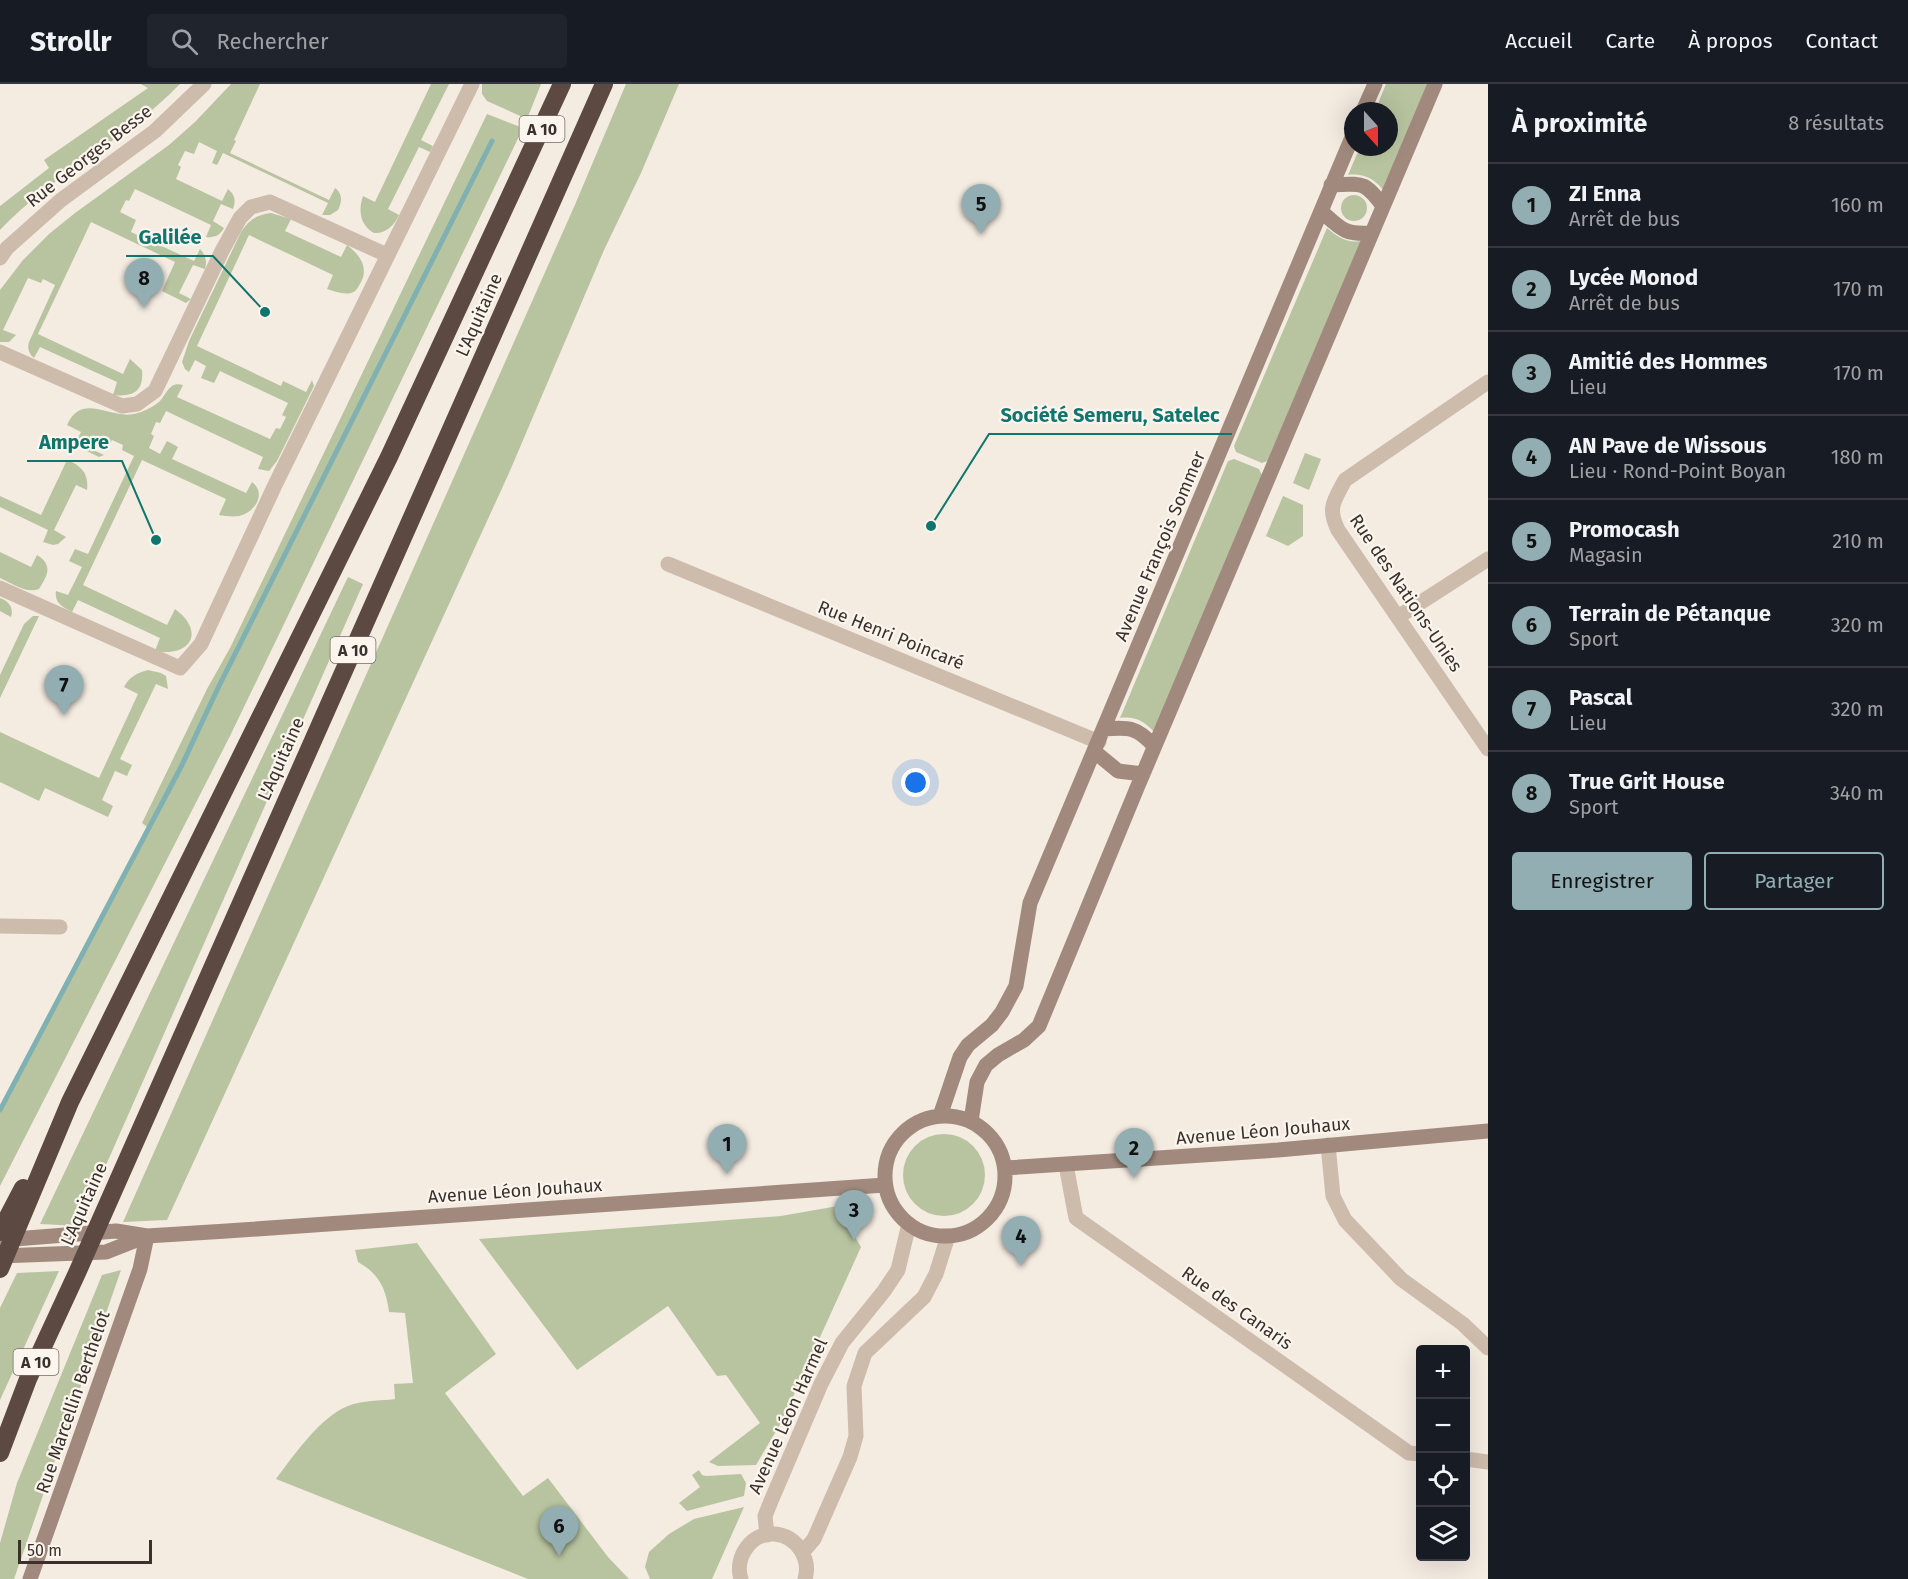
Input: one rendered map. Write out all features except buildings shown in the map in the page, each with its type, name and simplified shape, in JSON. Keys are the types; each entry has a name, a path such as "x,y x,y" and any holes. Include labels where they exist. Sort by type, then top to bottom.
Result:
{"highway":[{"name":"L'Aquitaine","path":"0,1269 6,1230 389,457 562,84"},
{"name":"L'Aquitaine","path":"0,1453 28,1379 604,84"}],"street":[{"name":"Rue Georges Besse","path":"0,258 7,248 61,200 155,131 204,84"},
{"path":"0,588 180,668 201,644 275,485 472,84"},
{"path":"1367,102 1375,84"},
{"path":"971,1121 977,1082 986,1065 1024,1040 1039,1026 1154,746 1435,84"},
{"path":"1344,155 1321,212 1340,228 1352,234 1372,233"},
{"path":"1331,185 1361,184 1371,189 1383,206"},
{"path":"0,351 122,406 137,404 156,391 222,251 240,218 251,207 270,202 387,255"},
{"name":"Avenue François Sommer","path":"940,1116 960,1057 968,1045 992,1025 1016,986 1030,903 1321,212"},
{"name":"Rue des Nations-Unies","path":"1488,382 1345,480 1333,502 1332,516 1338,530 1488,749"},
{"path":"1398,617 1488,559"},
{"name":"Rue Henri Poincaré","path":"668,564 1099,741"},
{"path":"1143,774 1118,771 1099,741 1130,728 1144,735 1154,746"},
{"path":"0,926 60,927"},
{"path":"940,1116 956,1116 971,1121 987,1133 999,1149 1005,1168 1001,1196 986,1220 970,1231 948,1236 927,1234 909,1224 893,1207 885,1185 885,1166 892,1147 904,1132 921,1121 940,1116"},
{"name":"Avenue Léon Jouhaux","path":"1005,1168 1488,1131"},
{"path":"1328,1145 1333,1196 1345,1220 1401,1279 1462,1324 1488,1348"},
{"name":"Rue des Canaris","path":"1066,1165 1076,1218 1409,1453 1416,1454"},
{"name":"Avenue Léon Jouhaux","path":"6,1230 116,1232 147,1236 885,1185"},
{"name":"Avenue Léon Harmel","path":"768,1535 765,1516 821,1384 842,1343 898,1270 909,1224"},
{"name":"Avenue Léon Jouhaux","path":"0,1256 106,1252 147,1236"},
{"name":"Rue Marcellin Berthelot","path":"30,1579 140,1269 147,1236"},
{"path":"803,1552 814,1539 853,1446 856,1436 854,1386 865,1353 924,1297 936,1274 948,1236"},
{"path":"1470,1460 1488,1462"},
{"path":"741,1579 740,1560 745,1550 752,1542 777,1534 795,1543 803,1552 807,1564 805,1579"}],"green space":[{"path":"141,84 180,84 137,123 43,191 0,230 0,206 49,168 44,160 148,88"},
{"path":"231,84 260,84 230,153 329,200 335,188 341,198 338,210 330,215 322,215 328,203 223,153 217,165 212,163 217,151 199,142 194,154 185,151 178,165 181,167 176,179 222,201 228,189 232,193 235,200 233,209 221,204 213,221 224,228 219,234 206,237 211,225 135,189 120,212 136,220 131,232 194,261 200,249 206,259 205,269 193,265 179,293 191,299 186,303 162,291 175,262 91,222 38,334 123,374 130,359 142,370 139,388 131,394 113,395 117,382 40,347 34,358 31,355 28,349 29,342 55,285 43,279 41,283 28,278 3,330 16,335 9,342 0,342 0,290 23,260 49,234 75,213 169,145 195,122"},
{"path":"431,84 449,84 421,140 433,146 430,152 419,147 388,209 399,215 395,223 385,231 374,233 369,230 361,217 363,196 375,202"},
{"path":"482,84 541,84 527,119 487,101 482,94"},
{"path":"626,84 679,84 641,173 604,250 509,473 167,1220 123,1222 574,207"},
{"path":"1386,84 1427,84 1398,154 1398,102 1379,102"},
{"path":"487,114 523,128 230,736 0,1186 0,1107 147,827 142,823 207,689 230,648"},
{"path":"1356,156 1397,156 1383,190 1367,177 1348,175"},
{"path":"1354,195 1363,199 1367,208 1363,217 1354,221 1345,217 1341,208 1345,199"},
{"path":"271,213 291,219 285,231 341,257 347,245 362,261 363,276 357,289 351,293 327,289 333,275 249,235 197,346 281,386 283,381 306,392 312,380 314,386 277,461 269,471 258,469 263,457 166,411 160,423 156,422 149,448 160,454 167,441 178,447 172,459 246,493 252,482 259,492 259,497 254,507 245,514 219,515 226,499 142,460 83,585 167,625 175,609 184,617 192,634 185,646 168,652 155,651 160,638 78,600 72,612 56,599 56,591 68,595 82,567 69,561 75,549 88,554 134,456 122,450 123,445 112,440 110,444 98,438 91,449 104,455 99,457 76,442 81,432 67,425 73,415 88,408 125,415 141,412 159,402 171,387 178,384 183,385 177,397 270,439 276,428 280,429 286,417 282,415 288,403 220,371 214,383 201,378 206,366 195,360 189,372 182,362 189,341 241,232 253,219"},
{"path":"1327,228 1342,239 1361,241 1268,461 1262,463 1236,452 1234,446"},
{"path":"1305,453 1321,459 1309,490 1293,483"},
{"path":"1234,459 1259,469 1262,475 1154,732 1139,720 1120,718 1228,461"},
{"path":"67,460 77,465 86,475 87,490 76,485 54,530 66,537 53,545 43,542 48,530 0,507 0,496 41,515"},
{"path":"1283,496 1303,505 1303,536 1288,546 1266,536"},
{"path":"0,552 31,567 37,555 42,559 47,570 39,589 24,589 0,578"},
{"path":"348,577 363,584 79,1226 40,1224"},
{"path":"0,598 10,605 11,617 0,611"},
{"path":"33,616 39,616 0,698 0,675 24,624"},
{"path":"148,670 166,676 168,689 156,684 120,759 132,765 127,776 115,771 102,800 113,806 108,817 45,788 39,801 0,782 0,732 99,778 138,694 124,687 134,676"},
{"path":"944,1134 960,1137 973,1146 982,1159 985,1175 982,1191 973,1204 960,1213 944,1216 928,1213 915,1204 906,1191 903,1175 906,1159 915,1146 928,1137"},
{"path":"838,1206 859,1207 849,1227 861,1247 782,1421 756,1465 718,1466 709,1462 760,1423 726,1375 717,1376 668,1306 577,1370 479,1239 781,1216"},
{"path":"417,1243 496,1354 445,1393 523,1496 548,1478 608,1557 629,1579 528,1579 276,1479 308,1438 338,1411 359,1403 395,1399 394,1384 413,1383 405,1313 389,1312 380,1282 358,1262 355,1250"},
{"path":"121,1270 14,1579 0,1579 0,1543 17,1483 102,1275"},
{"path":"59,1271 0,1400 0,1308 17,1273"},
{"path":"699,1470 702,1475 706,1476 741,1474 746,1483 744,1496 687,1511 679,1503 700,1487 692,1475"},
{"path":"744,1507 712,1579 650,1579 645,1567 649,1552 669,1534 694,1519"}],"waterway":[{"path":"0,1110 181,767 218,688 492,141"}],"place":[{"name":"Promocash","path":"981,234"},
{"name":"True Grit House","path":"144,308"},
{"name":"Galilée","path":"265,312"},
{"name":"Société Semeru, Satelec","path":"931,526"},
{"name":"Ampere","path":"156,540"},
{"name":"Pascal","path":"64,715"},
{"name":"ZI Enna","path":"727,1174"},
{"name":"Lycée Monod","path":"1134,1178"},
{"name":"Amitié des Hommes","path":"854,1240"},
{"name":"AN Pave de Wissous","path":"1021,1266"},
{"name":"Terrain de Pétanque","path":"559,1556"}]}
